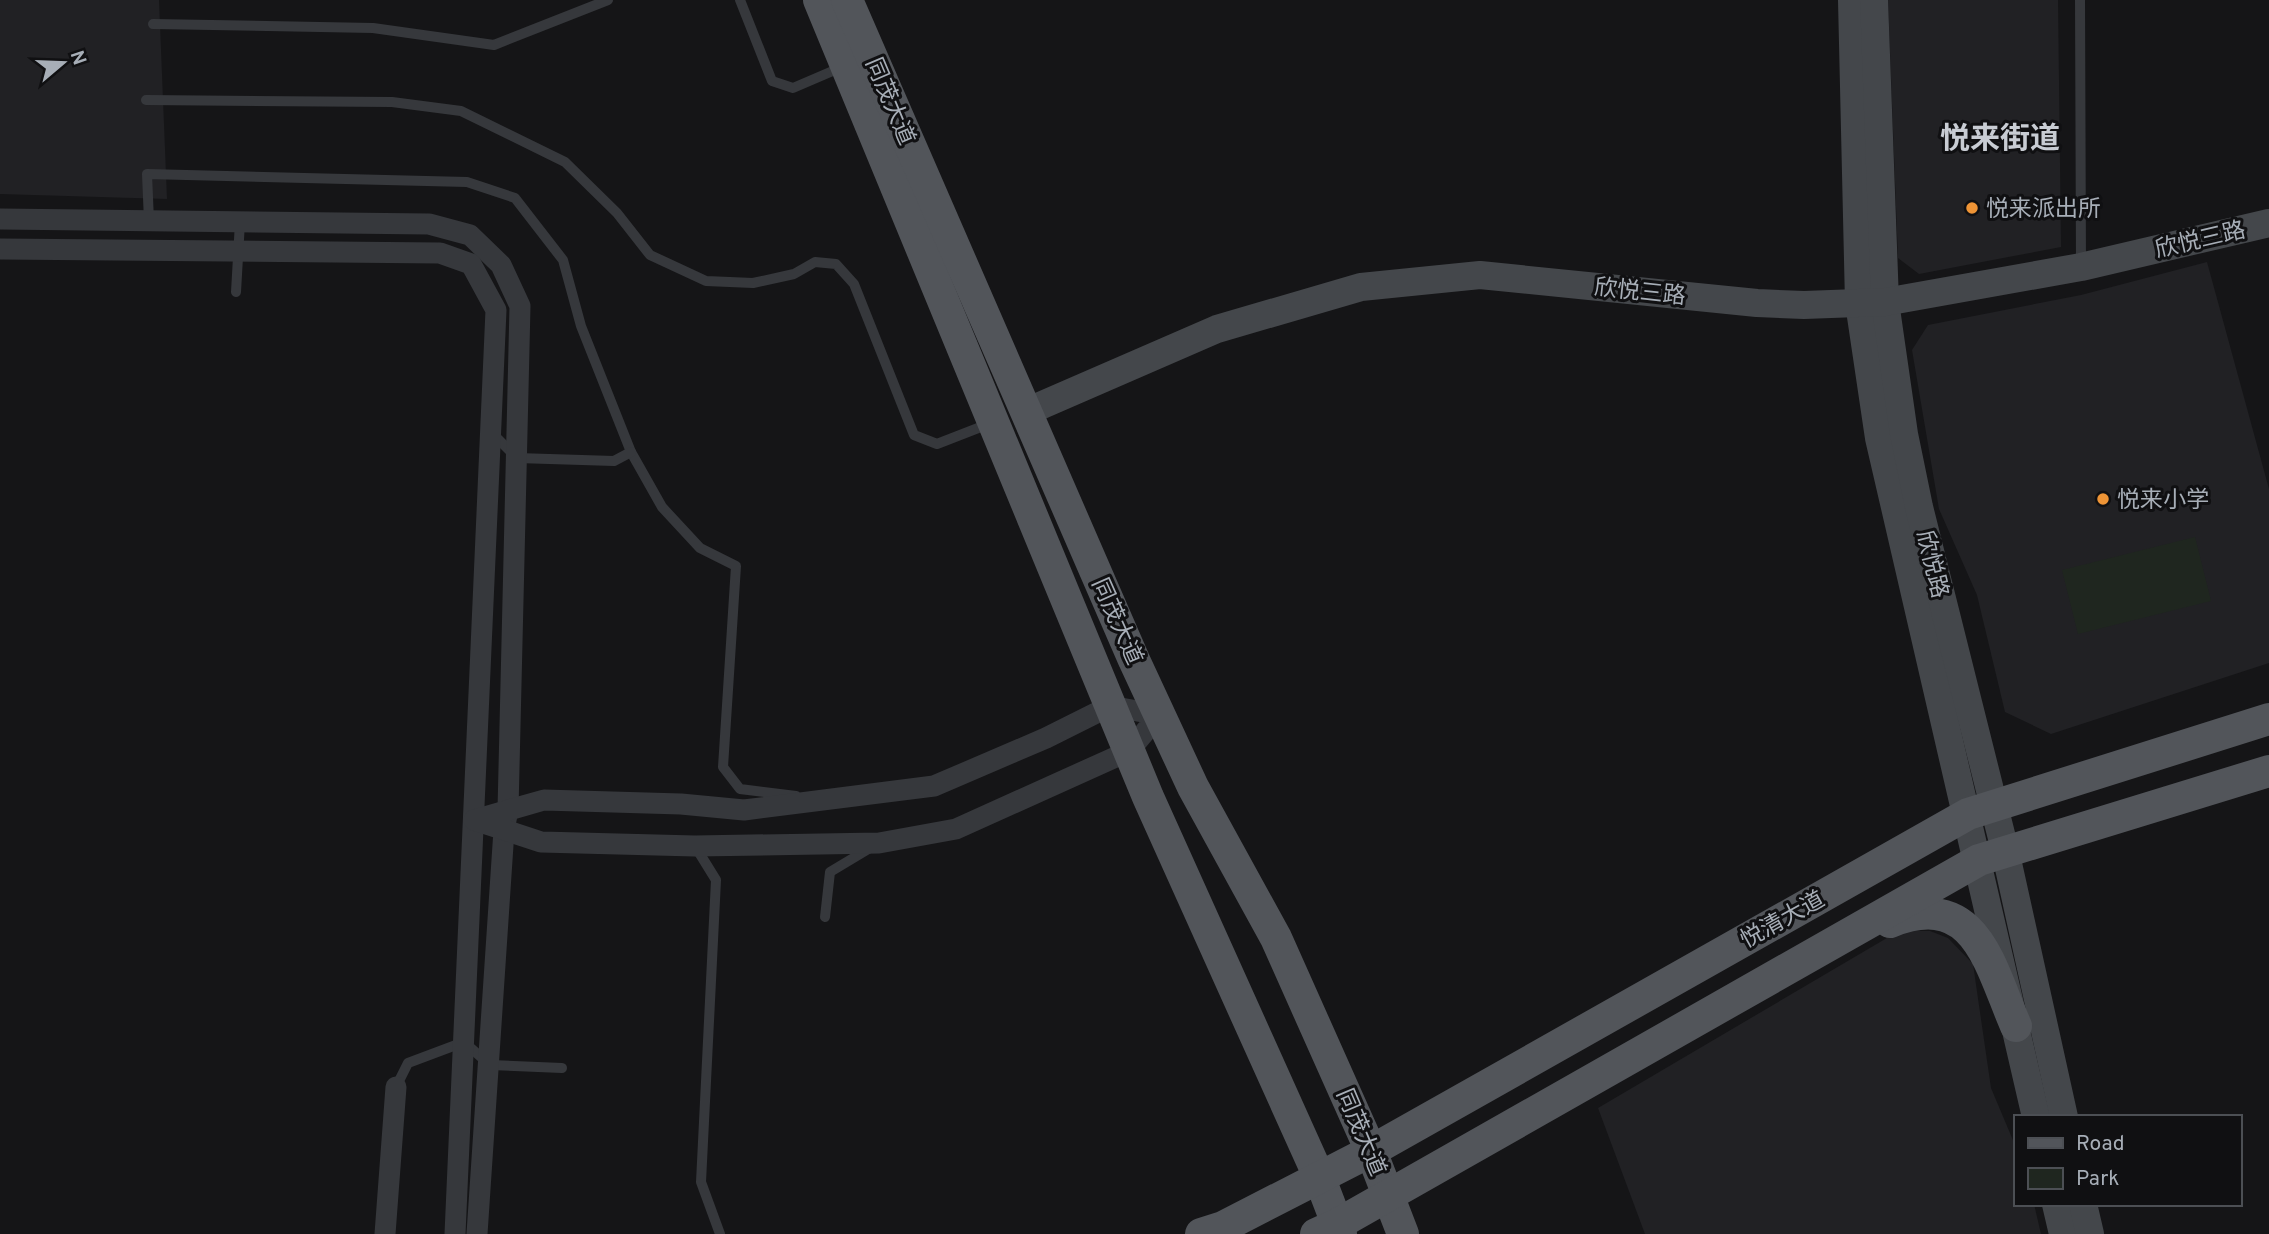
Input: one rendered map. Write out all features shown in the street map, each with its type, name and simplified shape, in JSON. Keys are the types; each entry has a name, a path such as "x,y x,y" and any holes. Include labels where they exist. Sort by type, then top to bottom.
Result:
{"main road":[{"name":"同茂大道","path":"819,0 1129,751 1320,1179 1332,1231"},
{"name":"同茂大道","path":"848,0 1192,787 1276,938 1371,1151 1403,1234"},
{"name":"欣悦路","path":"1852,0 1872,302 1919,507 1981,809 2063,1115"},
{"name":"欣悦路","path":"1872,302 1874,0"},
{"name":"欣悦三路","path":"1026,412 1217,329 1361,287 1480,275 1757,303 1872,302 2081,267 2269,223"},
{"name":"悦清大道","path":"1201,1234 1223,1227 1320,1179 1981,809 2269,719"},
{"name":"悦清大道","path":"1332,1231 1389,1195 1992,855 2269,771"},
{"name":"欣悦路","path":"1992,855 2016,1026 2036,1115"},
{"path":"1823,948 1896,919 1934,912 1949,915 1973,935 2016,1026"},
{"path":"2056,1206 2063,1234"},
{"path":"2084,1206 2090,1234"}],"street":[{"path":"0,219 429,224 470,235 501,265 520,306 517,458 506,820 477,1234"},
{"path":"0,249 440,253 471,264 496,310 455,1234"},
{"path":"474,820 506,820 544,800 681,804 744,810 934,786 1046,738 1110,706 1160,715"},
{"path":"506,820 541,842 695,846 879,843 956,829 1129,751 1160,715"},
{"path":"385,1234 396,1087"}],"lane":[{"path":"153,23 373,28 494,45 608,0"},
{"path":"740,0 772,81 793,88 848,65"},
{"path":"2080,0 2081,267"},
{"path":"146,100 392,102 461,111 565,162 617,213 650,255 706,281 753,283 794,274 815,262 836,264 854,284 914,435 937,444 994,422"},
{"path":"149,221 147,174 467,182 515,198 563,260 581,326 631,452 662,507 700,548 736,566 723,767 740,789 837,800"},
{"path":"236,292 240,222"},
{"path":"490,431 517,458 614,461 631,452"},
{"path":"825,917 830,872 879,843"},
{"path":"695,846 716,880 701,1182 720,1234"},
{"path":"396,1087 408,1063 464,1042 489,1065 562,1068"}],"shaded area":[{"path":"0,0 159,0 167,199 0,194"},
{"name":"悦来街道","path":"1888,0 2058,0 2061,247 1919,274 1898,258"},
{"name":"悦来小学","path":"2207,262 2269,489 2269,663 2051,734 2005,712 1977,595 1939,509 1912,350 1928,325 2081,295"},
{"path":"1930,931 1948,938 1973,964 1991,1088 2014,1143 2014,1206 2034,1206 2041,1234 1645,1234 1598,1108 1892,935"}],"green space":[{"path":"2195,537 2211,601 2078,634 2062,570"}],"place":[{"name":"悦来派出所","path":"1972,208"},
{"name":"悦来小学","path":"2103,499"}],"district":[{"name":"悦来街道","path":"2000,138"}]}
